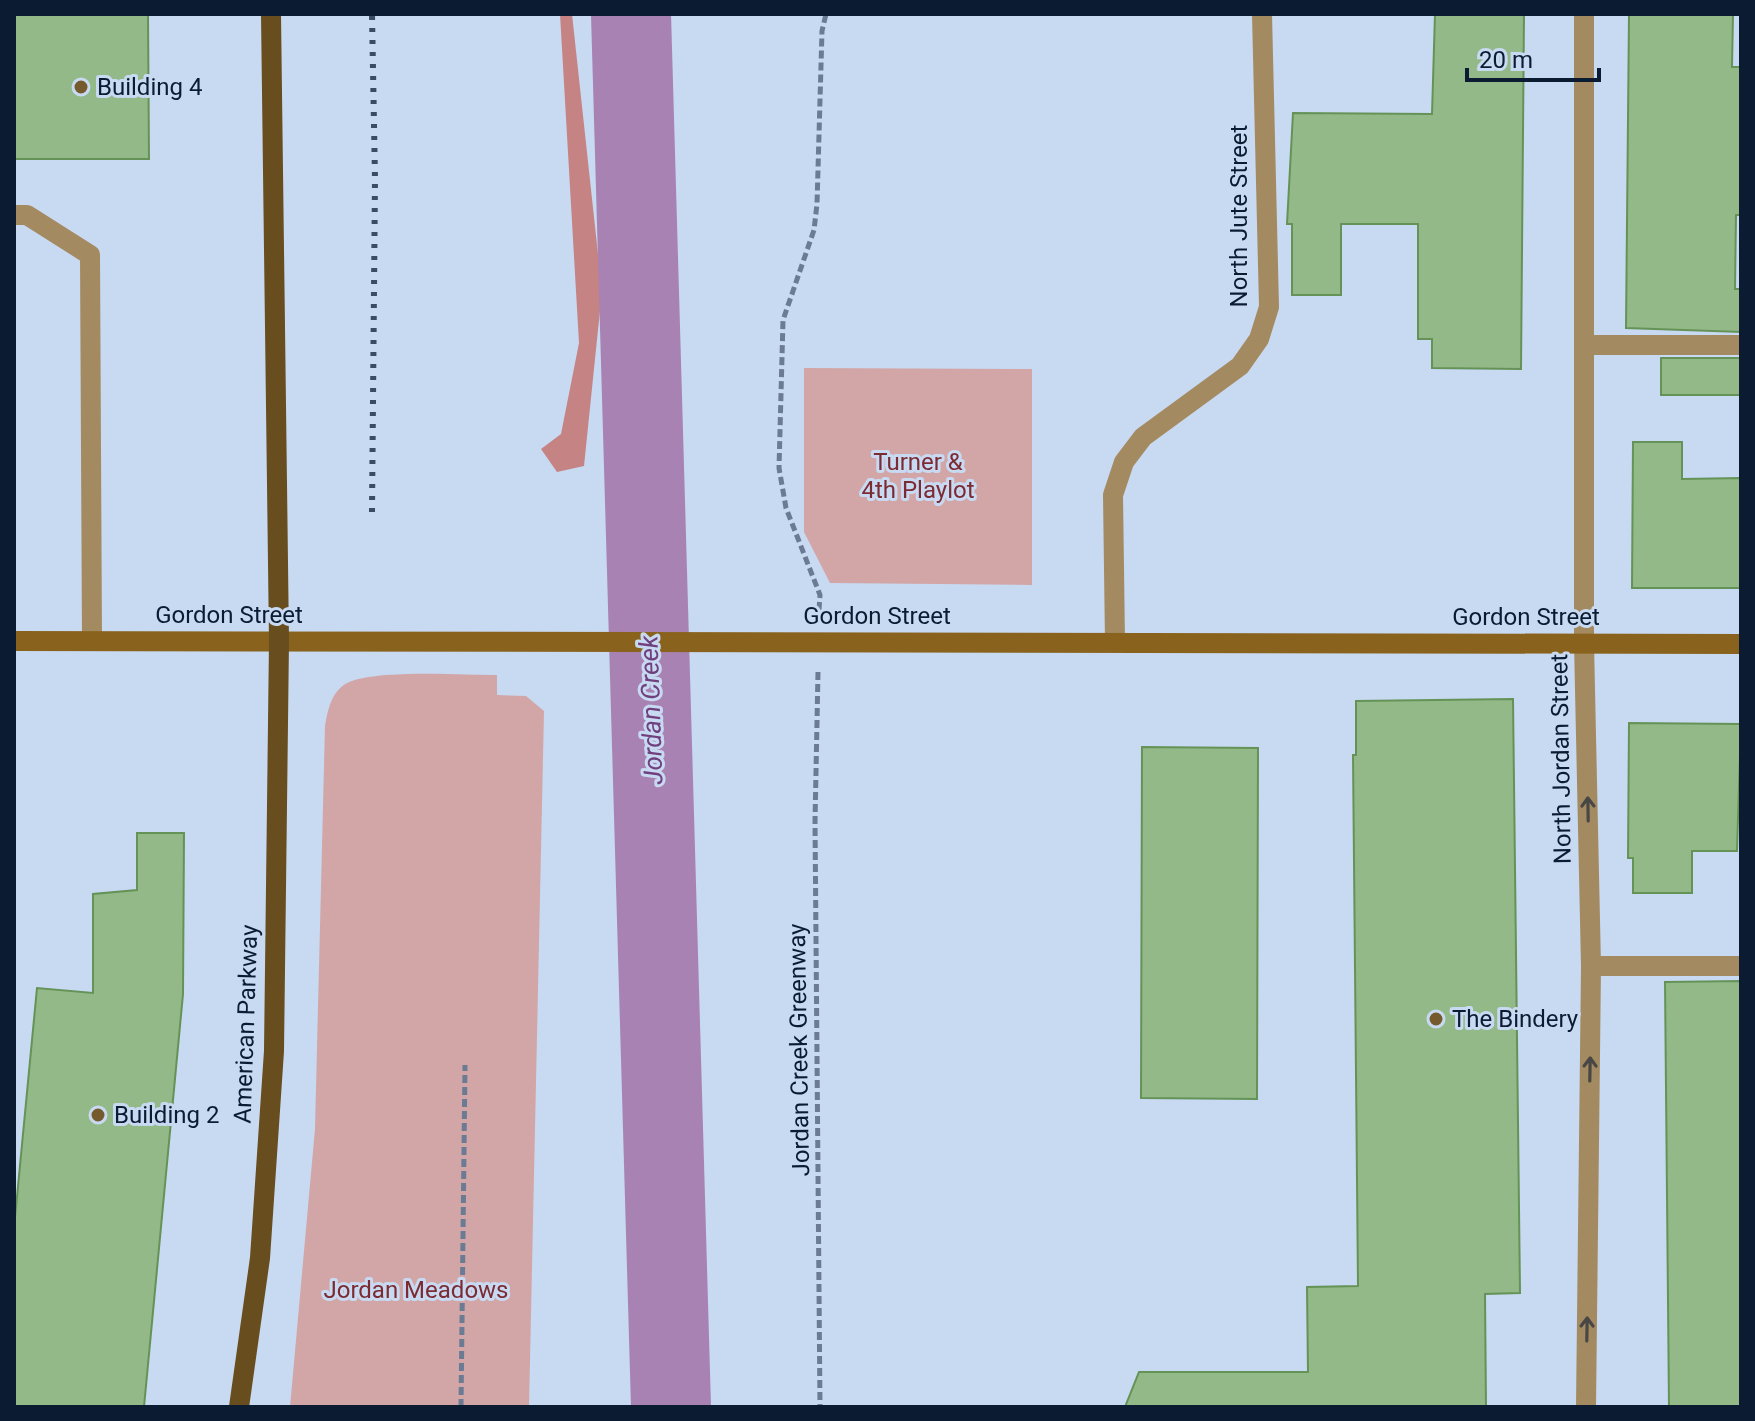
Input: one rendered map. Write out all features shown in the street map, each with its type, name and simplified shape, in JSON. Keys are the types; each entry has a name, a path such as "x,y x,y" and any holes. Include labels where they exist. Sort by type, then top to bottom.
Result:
{"main road":[{"name":"American Parkway","path":"239,1407 260,1258 274,1051 279,641 271,14"}],"street":[{"name":"North Jute Street","path":"1115,642 1113,495 1124,462 1143,437 1240,366 1259,339 1269,307 1262,14"},
{"name":"North Jordan Street","path":"1584,14 1584,643 1591,966 1586,1407"},
{"path":"14,215 27,215 90,255 92,641"},
{"path":"1584,345 1741,345"},
{"name":"Gordon Street","path":"14,641 1741,644"},
{"path":"1591,966 1741,966"}],"path":[{"path":"820,595 786,508 779,468 780,344 783,320 814,230 822,31 826,14"},
{"name":"Jordan Creek Greenway","path":"818,692 815,822 820,1407"},
{"path":"461,1407 465,1065"}],"green space":[{"name":"Turner & 4th Playlot","path":"804,368 1032,369 1032,585 830,583 804,532"},
{"name":"Jordan Meadows","path":"398,674 497,675 497,695 526,696 544,711 529,1407 290,1407 315,1129 325,726 329,708 342,687 360,679"}],"shaded area":[{"path":"560,14 572,14 602,291 584,466 557,472 541,449 561,434 579,343"}],"building":[{"name":"Building 4","path":"14,14 148,14 149,159 14,159"},
{"path":"1435,14 1524,14 1521,369 1432,368 1432,339 1418,339 1418,224 1341,224 1341,295 1292,295 1292,224 1287,224 1293,113 1432,114"},
{"path":"1629,14 1733,14 1732,67 1741,67 1741,215 1736,215 1735,289 1741,289 1741,332 1626,328"},
{"path":"1661,358 1741,358 1741,395 1661,395"},
{"path":"1633,442 1682,442 1682,479 1741,478 1741,588 1632,588"},
{"name":"The Bindery","path":"1513,699 1520,1293 1485,1294 1486,1407 1125,1407 1139,1372 1308,1372 1307,1287 1358,1286 1353,755 1356,755 1356,701"},
{"path":"1629,723 1741,724 1737,851 1692,851 1692,893 1633,893 1633,858 1628,858"},
{"path":"1142,747 1258,748 1257,1099 1141,1098"},
{"name":"Building 2","path":"137,833 184,833 183,994 144,1407 14,1407 14,1228 37,988 93,993 93,894 137,890"},
{"path":"1741,981 1741,1407 1669,1407 1665,982"}],"waterway":[{"name":"Jordan Creek","path":"631,14 671,1407"}],"railway":[{"path":"372,14 375,179 372,512"}],"place":[{"name":"Building 4","path":"81,87"},
{"name":"The Bindery","path":"1436,1019"},
{"name":"Building 2","path":"98,1115"}]}
